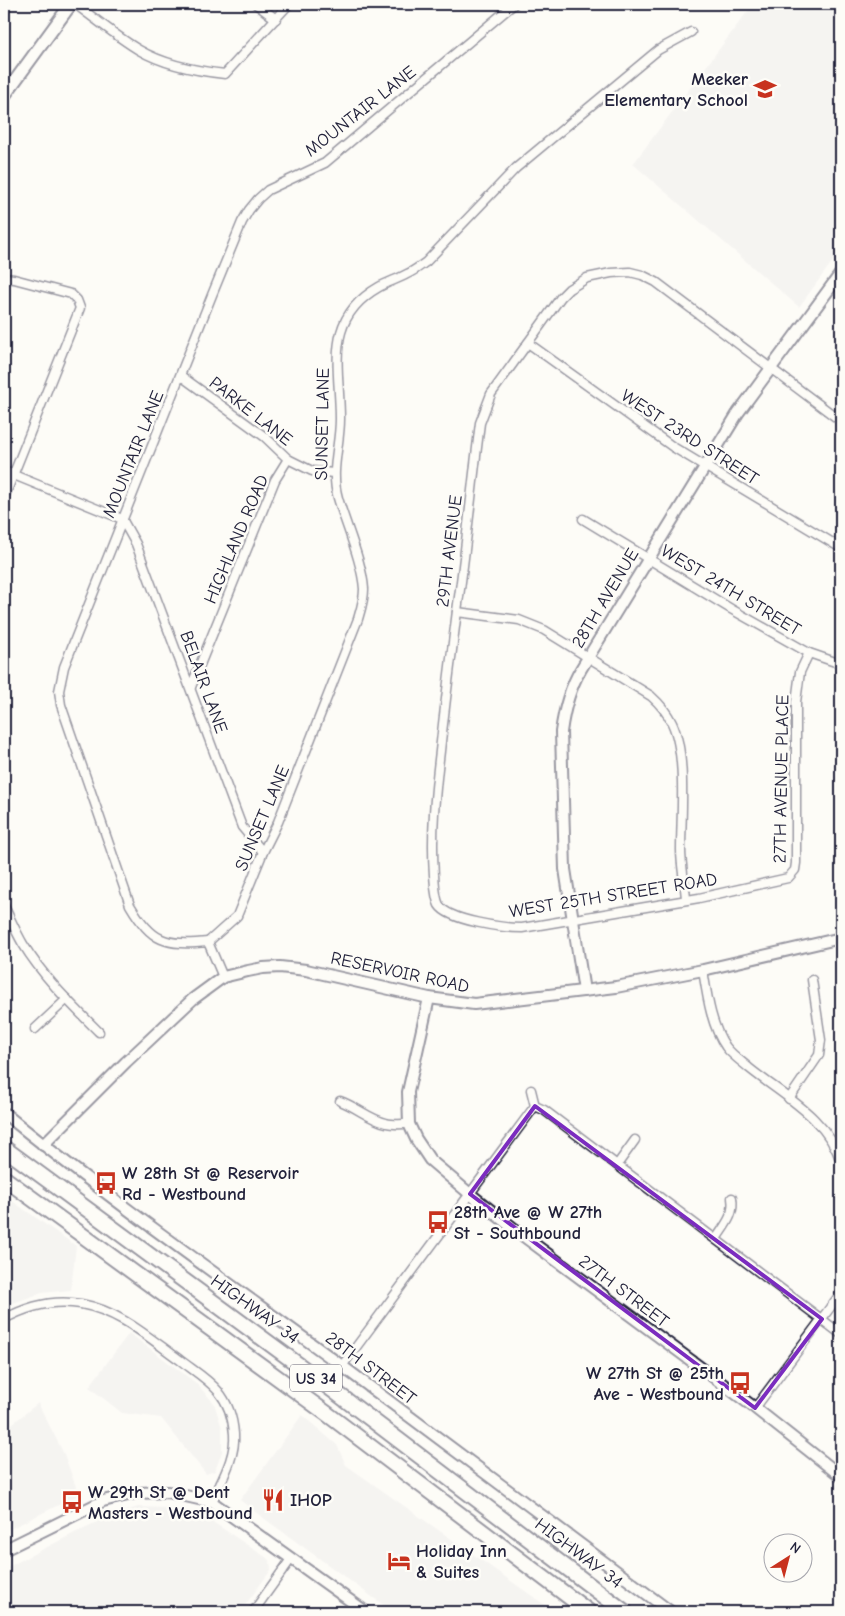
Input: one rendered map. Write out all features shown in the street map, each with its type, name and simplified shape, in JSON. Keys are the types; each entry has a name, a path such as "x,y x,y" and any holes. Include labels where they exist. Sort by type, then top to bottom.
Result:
{"highway":[{"name":"HIGHWAY 34","path":"4,1148 334,1391 625,1612"},
{"name":"US 34","path":"4,1178 326,1413 590,1612"}],"main road":[{"path":"4,96 71,4"}],"street":[{"path":"76,4 140,50 169,62 225,74 289,4"},
{"path":"256,4 276,19"},
{"name":"MOUNTAIR LANE","path":"208,942 187,944 165,941 149,932 133,911 61,704 59,691 64,667 242,222 258,199 268,190 325,163 514,4"},
{"name":"SUNSET LANE","path":"208,942 237,916 263,852 278,822 363,603 364,589 360,570 337,495 334,473 340,421 337,352 344,323 359,302 379,287 409,273 426,262 516,168 658,50 691,32"},
{"name":"29TH AVENUE","path":"441,908 437,900 432,855 432,818 450,657 480,423 491,394 561,297 576,283 598,275 630,272 642,275 656,282 770,368"},
{"name":"28TH AVENUE","path":"584,991 563,847 561,732 568,697 588,657 738,413 770,368 838,286 841,273"},
{"path":"4,278 71,294 77,300 80,308 4,498"},
{"name":"WEST 23RD STREET","path":"528,343 674,447 841,548"},
{"path":"770,368 841,421"},
{"name":"PARKE LANE","path":"181,376 265,437 288,459 312,471 334,473"},
{"name":"HIGHLAND ROAD","path":"191,688 275,480 288,459"},
{"path":"4,471 122,519"},
{"name":"BELAIR LANE","path":"122,519 136,544 242,827 263,852"},
{"name":"WEST 24TH STREET","path":"583,519 809,653 841,664"},
{"path":"457,612 525,622 544,630 651,696 667,713 679,743 681,852 686,899"},
{"name":"27TH AVENUE PLACE","path":"791,876 796,864 796,702 800,672 809,653"},
{"name":"WEST 25TH STREET ROAD","path":"441,908 458,916 505,928 522,928 686,899 784,880 791,876"},
{"path":"4,906 32,958 67,1000 99,1032"},
{"name":"RESERVOIR ROAD","path":"43,1145 193,998 223,977 262,968 280,967 306,970 428,998 474,1004 616,987 703,970 841,938"},
{"path":"208,942 223,977"},
{"path":"703,970 713,1016 718,1033 725,1045 746,1065 822,1126 837,1147 841,1162"},
{"path":"789,1099 820,1055 822,1040 812,980"},
{"name":"27TH STREET","path":"428,998 409,1082 410,1124 416,1139 430,1160 470,1194 589,1286 755,1408 841,1476"},
{"path":"35,1029 67,1000"},
{"path":"531,1090 535,1106"},
{"path":"340,1101 387,1124 410,1124"},
{"path":"535,1106 544,1110 841,1334"},
{"path":"342,1366 535,1106"},
{"name":"28TH STREET","path":"4,1113 43,1145 670,1612"},
{"path":"617,1165 634,1140"},
{"path":"716,1239 731,1217 732,1198"},
{"path":"755,1408 841,1293"},
{"path":"4,1318 24,1309 52,1303 74,1303 97,1308 112,1313 133,1326 213,1385 227,1406 234,1432 234,1444 227,1467 212,1502"},
{"path":"4,1550 103,1501 136,1492 168,1492 212,1502 366,1612"},
{"path":"253,1612 291,1559"}],"highlighted area":[{"path":"535,1106 822,1319 755,1408 470,1194"}],"shaded area":[{"name":"Meeker Elementary School","path":"753,4 830,4 841,13 841,250 799,307 633,164"},
{"path":"8,1198 76,1246 71,1290 42,1293 4,1306 4,1201"},
{"path":"129,1333 196,1383 214,1403 222,1428 222,1452 215,1471 206,1474 161,1418 122,1413 89,1387"},
{"path":"38,1403 64,1454 79,1495 4,1532 4,1409 12,1424"},
{"path":"302,1415 337,1445 346,1465 555,1612 393,1612 240,1500"},
{"path":"138,1507 171,1508 201,1514 270,1560 271,1570 240,1612 4,1612 4,1569 104,1518"}],"place":[{"name":"Meeker Elementary School","path":"765,89"},
{"name":"W 28th St @ Reservoir Rd - Westbound","path":"106,1183"},
{"name":"28th Ave @ W 27th St - Southbound","path":"438,1222"},
{"name":"W 27th St @ 25th Ave - Westbound","path":"740,1383"},
{"name":"IHOP","path":"273,1500"},
{"name":"W 29th St @ Dent Masters - Westbound","path":"72,1502"},
{"name":"Holiday Inn & Suites","path":"399,1561"}]}
